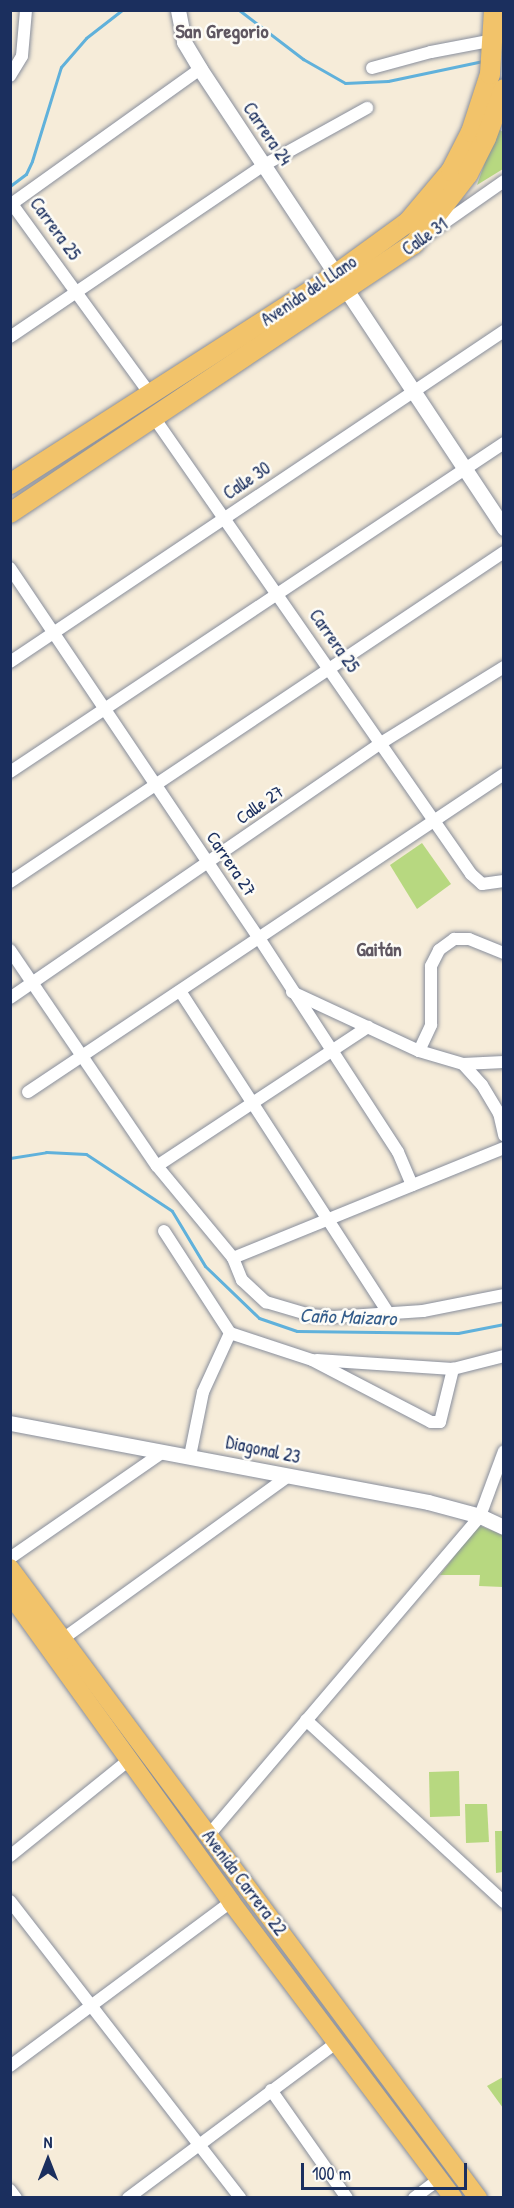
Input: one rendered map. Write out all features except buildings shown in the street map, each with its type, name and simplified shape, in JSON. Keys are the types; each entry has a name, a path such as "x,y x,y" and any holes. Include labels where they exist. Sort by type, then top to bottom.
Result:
{"highway":[{"name":"Avenida del Llano","path":"10,484 335,275 408,222 451,171 480,111 494,40 494,10"},
{"path":"414,244 468,174 490,129 504,89"},
{"name":"Calle 31","path":"346,292 414,244"},
{"name":"Avenida del Llano","path":"10,513 346,292"}],"main road":[{"name":"Avenida Carrera 22","path":"10,1568 478,2198"},
{"name":"Avenida Carrera 22","path":"10,1594 231,1902 453,2198"}],"street":[{"path":"13,74 24,48 26,10"},
{"name":"Carrera 24","path":"178,10 184,42 335,275"},
{"path":"372,69 430,52 494,40"},
{"path":"11,204 200,69"},
{"path":"10,337 264,165 368,108"},
{"name":"Calle 31","path":"414,244 504,181"},
{"name":"Carrera 25","path":"11,204 150,394"},
{"path":"335,275 504,528"},
{"name":"Calle 30","path":"10,662 503,331"},
{"name":"Carrera 25","path":"155,419 434,821 482,884 504,881"},
{"path":"10,772 504,443"},
{"path":"10,882 504,552"},
{"name":"Carrera 27","path":"10,568 259,938 291,991 398,1152 412,1185"},
{"name":"Calle 27","path":"10,998 381,743 504,667"},
{"path":"28,1092 504,774"},
{"path":"419,1051 431,1025 431,966 439,950 454,939 469,939 504,953"},
{"path":"10,950 157,1166 233,1258 242,1280 266,1302 310,1315 389,1314 504,1295"},
{"path":"180,991 389,1314"},
{"path":"291,991 419,1051 463,1064 504,1062"},
{"path":"157,1166 368,1027"},
{"path":"463,1064 482,1085 501,1113 504,1135"},
{"path":"233,1258 504,1148"},
{"path":"164,1231 230,1333 312,1360 430,1422 440,1422 453,1370"},
{"path":"190,1456 203,1392 230,1333"},
{"path":"312,1360 453,1370 504,1356"},
{"name":"Diagonal 23","path":"10,1423 190,1456 480,1516 504,1527"},
{"path":"208,1836 480,1516 504,1451"},
{"path":"10,1558 163,1452"},
{"path":"64,1638 289,1476"},
{"path":"306,1720 504,1902"},
{"path":"10,1856 130,1759"},
{"path":"10,1901 240,2198"},
{"path":"10,2066 231,1902"},
{"path":"128,2198 198,2142 336,2043"},
{"path":"271,2090 347,2198"},
{"path":"414,2198 439,2179"},
{"path":"10,2190 16,2198"}],"green space":[{"path":"497,128 503,132 503,169 477,185"},
{"path":"422,843 451,884 417,909 390,865"},
{"path":"478,1525 503,1535 503,1587 479,1586 480,1575 440,1575"},
{"path":"459,1771 460,1816 430,1817 429,1772"},
{"path":"465,1804 487,1804 489,1842 466,1843"},
{"path":"495,1831 503,1831 503,1872 496,1873"},
{"path":"503,2077 503,2108 487,2086"}],"waterway":[{"path":"86,38 122,10"},
{"path":"239,10 303,59 345,83 388,81 483,61"},
{"path":"10,186 26,174 32,161 61,67 86,38"},
{"name":"Caño Maizaro","path":"10,1158 46,1152 86,1154 172,1211 205,1266 259,1318 297,1331 458,1333 504,1324"}],"district":[{"name":"San Gregorio","path":"222,30"},
{"name":"Gaitán","path":"379,948"}]}
